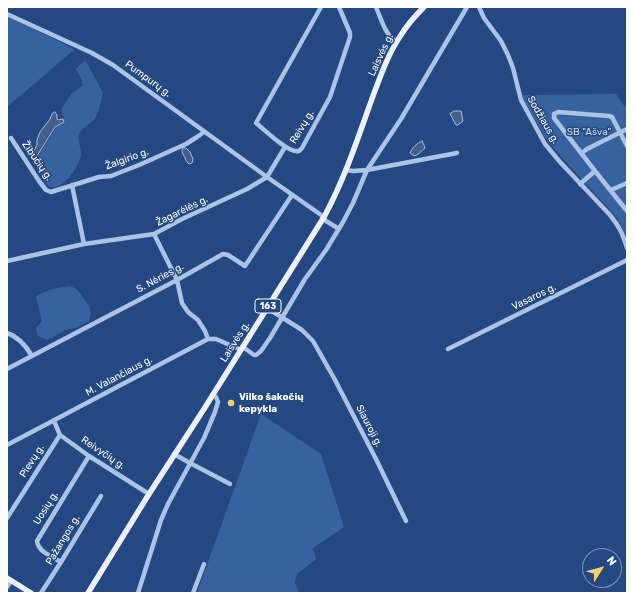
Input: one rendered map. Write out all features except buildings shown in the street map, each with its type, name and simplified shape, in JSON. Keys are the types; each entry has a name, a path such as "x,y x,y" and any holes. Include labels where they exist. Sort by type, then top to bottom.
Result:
{"main road":[{"name":"Laisvės g.","path":"88,593 174,454 324,218 346,170 384,67 396,42 406,27 424,7"},
{"path":"9,580 31,593"}],"street":[{"name":"Reivų g.","path":"321,7 256,123 285,147 296,151 300,150 330,98 350,36 339,7"},
{"path":"376,7 388,34 396,42"},
{"path":"154,234 177,280 182,303 188,312 198,320 208,339 216,339 254,355 258,354 270,338 305,279 340,229 367,170 401,119 467,7"},
{"name":"Sodžiaus g.","path":"479,7 484,18 501,41 508,55 521,100 545,144 618,225 623,234 627,248"},
{"name":"Pumpurų g.","path":"7,14 104,59 149,90 267,177"},
{"path":"627,146 614,120 609,116 558,112 554,114 554,118 627,211"},
{"path":"582,153 627,129"},
{"name":"Žalgirio g.","path":"51,192 99,177 111,176 186,144 204,132"},
{"name":"Žibučių g.","path":"11,138 39,181 46,190 51,192"},
{"path":"285,147 267,177 340,229"},
{"path":"346,170 367,170 457,153"},
{"path":"580,184 595,172"},
{"name":"Žagarėlės g.","path":"7,262 84,244 154,234 182,219 241,192 267,177"},
{"path":"611,190 627,183"},
{"path":"72,185 84,244"},
{"name":"S. Nėries g.","path":"7,369 177,280 223,254 228,255 245,266 292,195"},
{"name":"Vasaros g.","path":"448,349 627,260"},
{"name":"Siauroji g.","path":"267,308 302,330 313,341 376,459 406,521"},
{"path":"7,333 20,340 32,356"},
{"name":"M. Valančiaus g.","path":"7,445 208,339"},
{"path":"138,593 168,504 204,438 218,405 218,399 212,395"},
{"path":"54,421 60,435"},
{"name":"Reivyčių g.","path":"60,435 89,456 149,494"},
{"name":"Pievų g.","path":"7,518 60,435"},
{"path":"174,454 230,484"},
{"name":"Uosių g.","path":"61,562 40,550 37,545 37,541 89,456"},
{"name":"Pažangos g.","path":"41,593 101,496"},
{"path":"193,593 204,564"},
{"path":"7,587 9,580"}],"green space":[{"path":"7,17 74,50 7,107"},
{"path":"84,61 86,61 103,93 99,109 96,117 82,129 79,134 81,156 77,166 64,183 54,187 49,186 40,176 34,163 56,128 64,122 64,117 61,110 71,94 83,85 76,69"},
{"name":"SB \"Ašva\"","path":"616,94 627,110 627,239 617,218 548,142 522,95"},
{"path":"70,286 77,289 89,306 91,314 89,321 75,328 68,329 47,340 38,336 36,328 42,321 36,296 52,289"},
{"path":"261,414 321,454 344,527 313,548 316,559 297,574 295,582 299,593 197,593"}],"shaded area":[{"path":"455,111 461,111 463,121 458,125 456,125 450,114"},
{"path":"55,112 57,119 63,119 64,122 55,127 37,156 33,157 32,155 37,145 40,132"},
{"path":"422,141 425,148 414,156 410,153 411,151"},
{"path":"183,148 186,148 190,152 193,159 192,163 189,164 187,162 182,152"}],"place":[{"name":"Vilko šakočių kepykla","path":"231,403"}]}
